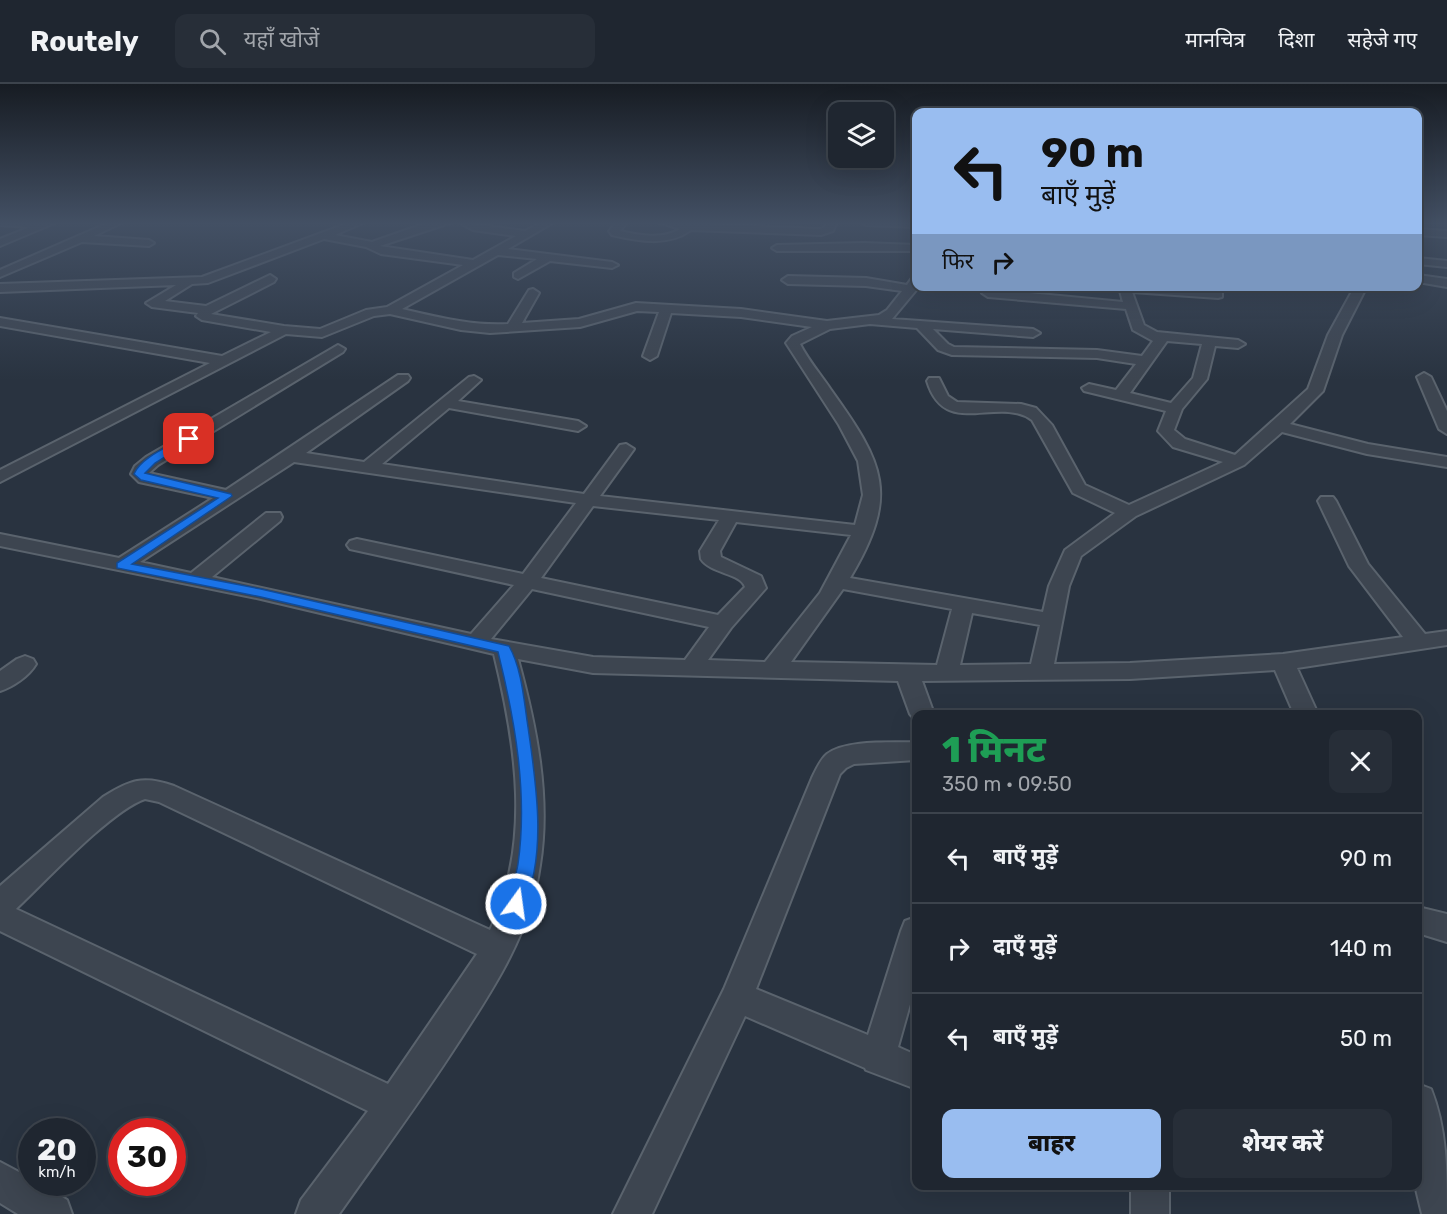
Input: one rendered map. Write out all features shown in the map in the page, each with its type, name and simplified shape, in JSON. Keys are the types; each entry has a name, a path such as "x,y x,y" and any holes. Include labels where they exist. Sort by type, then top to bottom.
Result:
{"street":[{"path":"0,288 193,280 220,275"},
{"path":"270,279 208,310 202,316 284,330 322,333 371,313 390,310 452,275"},
{"path":"193,280 152,303 208,310"},
{"path":"788,280 912,285"},
{"path":"1422,280 1447,283"},
{"path":"872,321 892,313 912,288"},
{"path":"1126,291 1138,327 1157,336 1238,344"},
{"path":"1172,291 1218,294"},
{"path":"1041,672 1063,571 1072,554 1129,512 1238,460 1279,426 1315,391 1335,335 1358,291"},
{"path":"512,328 534,293"},
{"path":"988,293 1131,306"},
{"path":"390,310 475,328 580,323 636,307 667,307 741,313 827,325 872,321 1033,333"},
{"path":"650,356 667,307"},
{"path":"0,322 224,361"},
{"path":"771,670 795,644 836,582 856,547 871,508 872,482 864,456 793,343 796,339 827,325"},
{"path":"921,325 943,347 952,351 1097,354 1146,361"},
{"path":"0,477 284,330"},
{"path":"1121,394 1161,343 1157,336"},
{"path":"1209,342 1200,379 1174,408 1166,431 1170,437 1194,448 1238,460"},
{"path":"227,496 145,478 140,474 141,470 152,461 338,349"},
{"path":"1424,377 1447,429"},
{"path":"121,566 291,456 403,378"},
{"path":"367,468 474,380"},
{"path":"933,381 943,400 950,405 1021,409 1034,413 1050,435 1077,487 1129,512"},
{"path":"1089,388 1174,408"},
{"path":"446,403 578,426"},
{"path":"1279,426 1367,449 1447,462"},
{"path":"491,645 527,582 626,449"},
{"path":"291,456 590,500 862,531"},
{"path":"1327,501 1359,566 1419,642"},
{"path":"691,668 723,623 756,588 754,580 748,575 717,564 711,559 710,551 731,515"},
{"path":"195,580 273,517"},
{"path":"0,540 261,593 491,645 594,665 907,673 1130,671 1283,662 1447,638"},
{"path":"357,545 723,623"},
{"path":"836,582 1052,620"},
{"path":"946,673 964,604"},
{"path":"326,1211 499,949 516,904 526,865 530,798 517,697 491,645"},
{"path":"1283,662 1304,710"},
{"path":"0,683 25,664"},
{"path":"907,673 921,710"},
{"path":"632,1214 737,996 825,778 832,766 839,759 849,755 912,751"},
{"path":"0,905 119,800 142,789 165,793 499,949"},
{"path":"0,916 396,1106"},
{"path":"1422,921 1447,928"},
{"path":"878,1058 912,944"},
{"path":"737,996 912,1071"},
{"path":"1422,1127 1437,1203 1445,1214"},
{"path":"0,1181 53,1214"},
{"path":"1150,1190 1150,1214"}],"route":[{"path":"189,439 152,461 141,470 140,474 145,478 227,496 121,566 261,593 504,649 517,697 530,798 526,865 516,904"}]}
